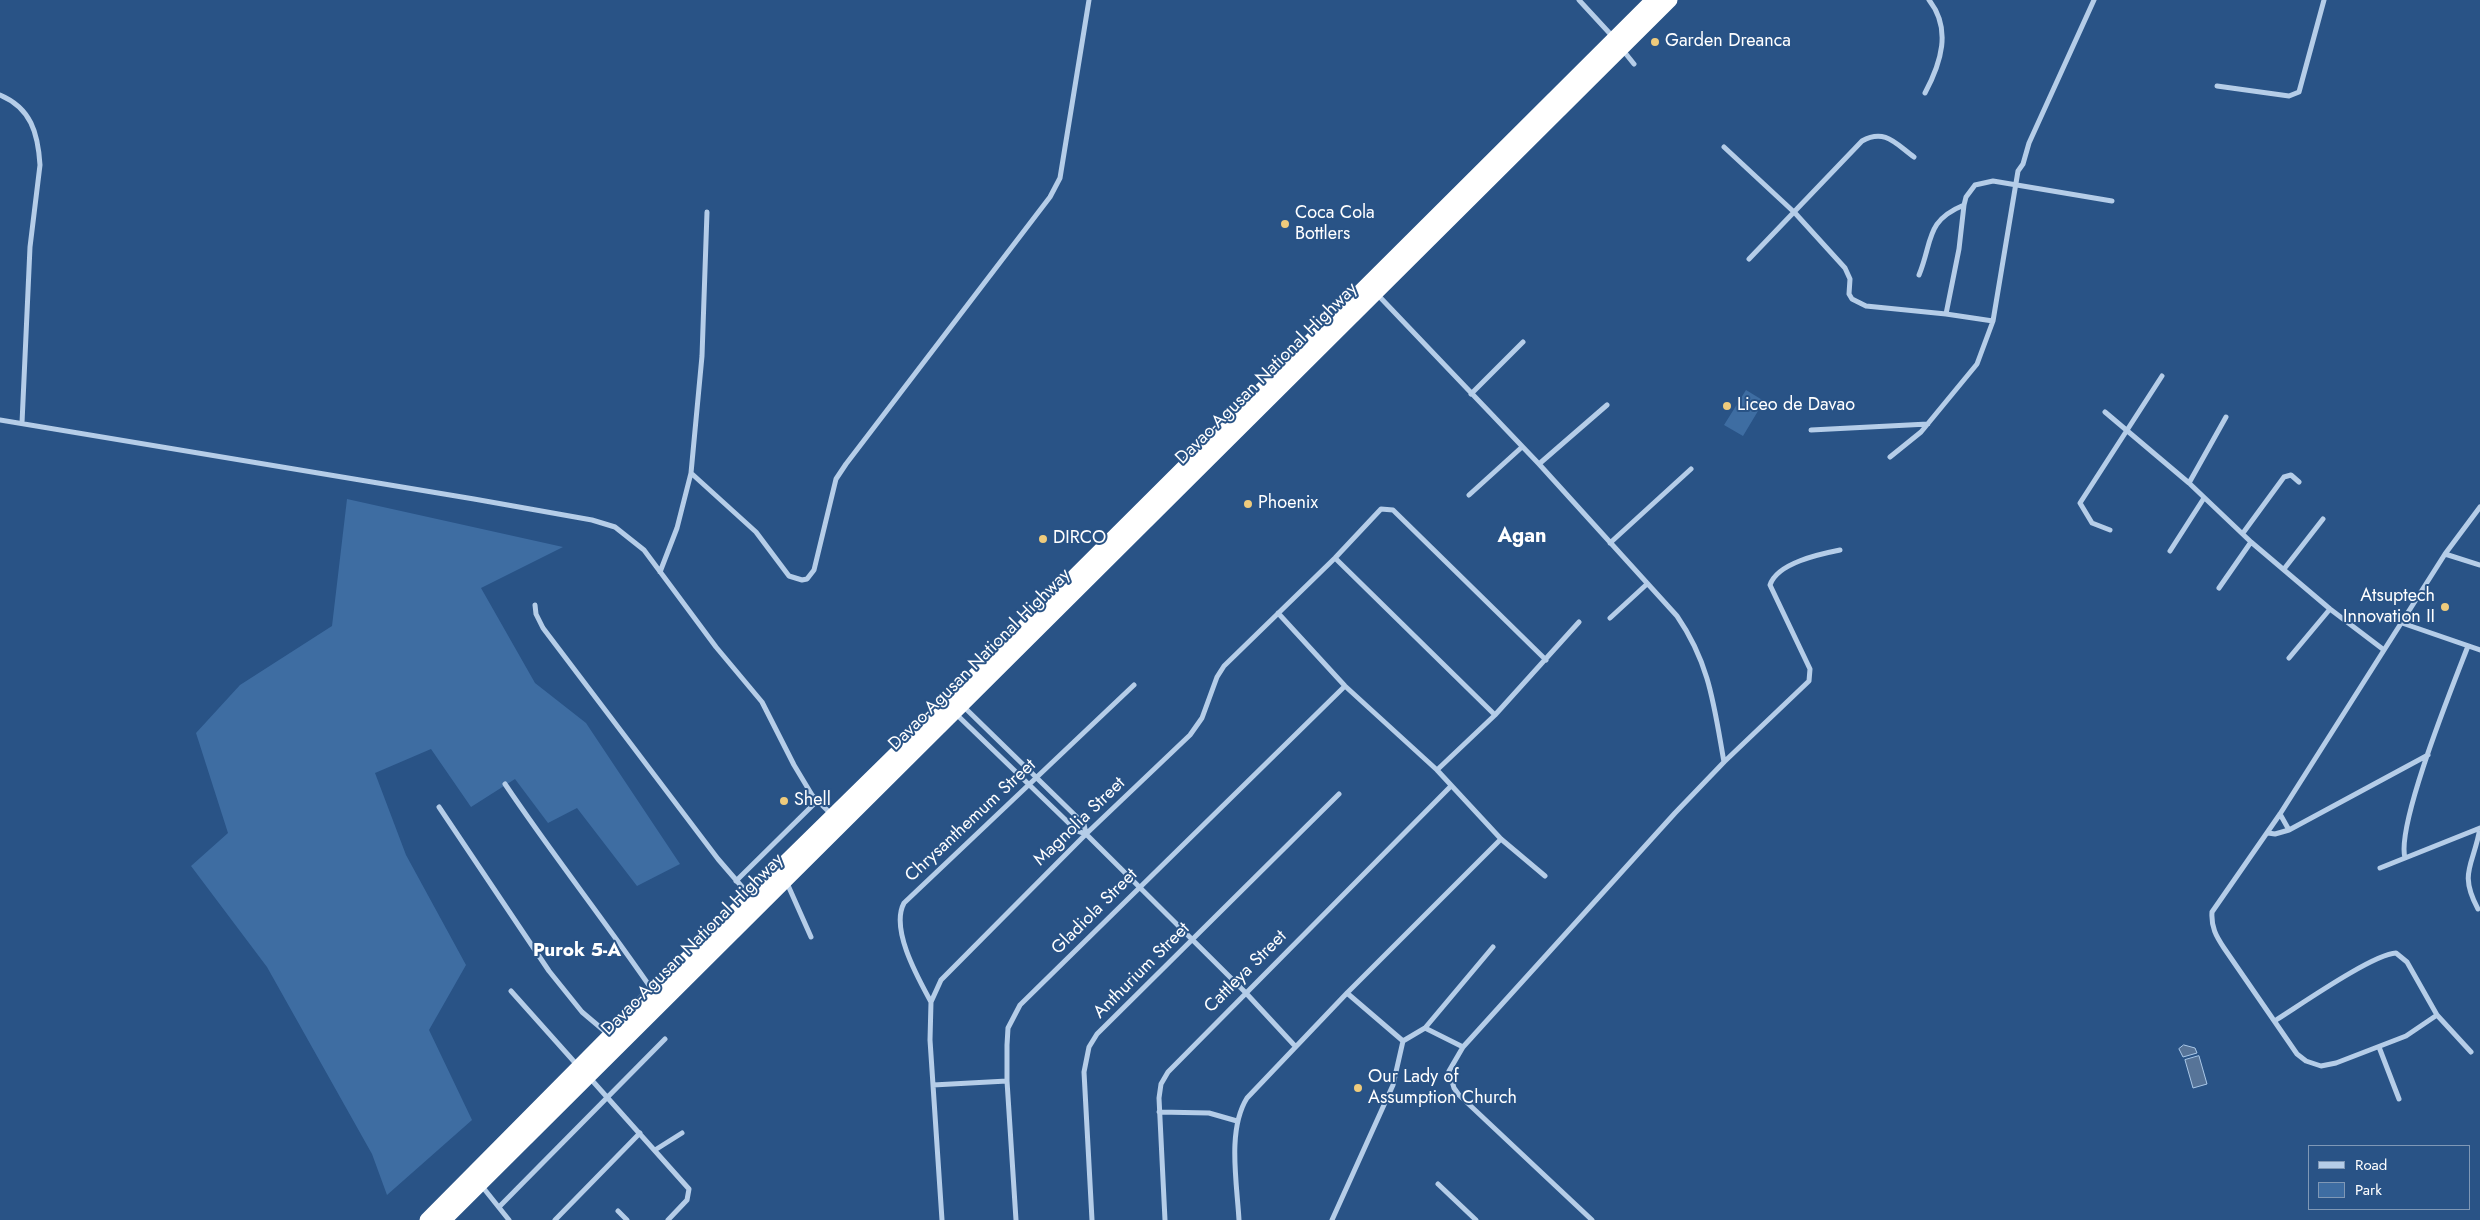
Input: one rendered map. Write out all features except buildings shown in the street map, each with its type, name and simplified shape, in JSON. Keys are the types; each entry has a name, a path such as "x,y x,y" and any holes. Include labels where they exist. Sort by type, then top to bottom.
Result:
{"highway":[{"name":"Davao-Agusan National Highway","path":"1618,44 1652,0"},
{"name":"Davao-Agusan National Highway","path":"444,1220 584,1072 610,1036 653,992 750,896 837,820 1618,44 1670,0"},
{"name":"Davao-Agusan National Highway","path":"427,1220 786,880 837,820"}],"street":[{"path":"691,473 756,532 789,576 802,580 812,574 836,479 1050,197 1060,178 1089,0"},
{"path":"1579,0 1634,64"},
{"path":"1924,93 1932,79 1943,44 1940,18 1929,0"},
{"path":"1890,457 1928,424 1977,364 1993,321 2018,172 2023,164 2028,143 2094,0"},
{"path":"2217,86 2289,96 2299,92 2324,0"},
{"path":"0,95 20,106 28,114 39,151 40,165 30,247 22,422"},
{"path":"1749,259 1784,220 1795,213 1862,140 1880,135 1888,138 1914,157"},
{"path":"1724,147 1795,213 1845,268 1850,279 1849,294 1852,299 1873,307 1946,314 1993,321"},
{"path":"1946,314 1959,249 1964,205 1966,197 1974,185 1993,182 2112,201"},
{"path":"1919,275 1935,227 1947,212 1964,205"},
{"path":"660,572 677,528 691,473 702,356 707,212"},
{"path":"1371,289 1539,464 1677,616 1696,644 1711,691 1724,762"},
{"path":"1471,394 1522,342"},
{"path":"2110,530 2092,523 2080,504 2126,429 2162,376"},
{"path":"1539,464 1608,406"},
{"path":"2105,412 2189,483 2251,542 2330,609 2384,650"},
{"path":"2189,483 2226,417"},
{"path":"0,420 22,422 592,520 615,527 644,550 716,647 762,702 794,765 818,800 837,820"},
{"path":"1811,430 1928,424"},
{"path":"1469,495 1522,447"},
{"path":"1610,543 1691,469"},
{"path":"2243,533 2284,477 2291,475 2299,482"},
{"path":"2170,550 2204,498"},
{"path":"2437,1015 2406,1036 2336,1063 2321,1066 2306,1061 2297,1054 2276,1020 2215,935 2211,923 2212,912 2268,833 2445,554 2480,507"},
{"name":"Magnolia Street","path":"942,1220 933,1085 931,1002 941,980 1086,834 1190,735 1202,718 1217,677 1224,666 1335,558 1381,508 1393,510 1546,660"},
{"path":"2284,569 2323,519"},
{"path":"2219,588 2251,542"},
{"path":"1592,1220 1454,1088 1449,1071 1463,1047 1724,762 1804,686 1811,675 1805,658 1771,590 1772,580 1779,573 1803,560 1817,554 1840,550"},
{"path":"2445,554 2480,565"},
{"path":"1335,558 1495,715"},
{"path":"1610,618 1647,584"},
{"path":"535,605 543,628 736,881 750,896"},
{"path":"2289,658 2330,609"},
{"path":"1278,613 1345,686 1437,770 1501,838 1546,876"},
{"path":"1437,770 1495,715 1579,622"},
{"path":"2402,624 2480,650"},
{"path":"2405,858 2403,839 2428,755 2468,646"},
{"name":"Chrysanthemum Street","path":"931,1002 917,976 901,934 898,921 904,903 1038,779 1134,685"},
{"name":"Gladiola Street","path":"1016,1220 1007,1081 1008,1028 1012,1017 1020,1005 1345,686"},
{"path":"954,705 1038,779 1084,824 1086,834"},
{"path":"954,705 1030,786 1077,831 1086,834 1191,942 1244,992 1295,1046"},
{"path":"2268,833 2276,834 2289,830 2428,755"},
{"path":"505,784 550,850 606,923 653,992"},
{"name":"Cattleya Street","path":"1165,1220 1159,1112 1161,1084 1168,1072 1244,992 1451,786"},
{"name":"Anthurium Street","path":"1092,1220 1084,1072 1089,1047 1097,1034 1339,794"},
{"path":"736,881 818,800"},
{"path":"439,807 549,972 582,1012 610,1036"},
{"path":"2280,814 2289,830"},
{"path":"2380,868 2480,828"},
{"path":"2478,909 2470,894 2466,877 2473,859 2480,828"},
{"path":"1239,1220 1235,1135 1240,1109 1247,1098 1295,1046 1501,838"},
{"path":"786,880 811,937"},
{"path":"1332,1220 1393,1085 1403,1041 1425,1028 1493,947"},
{"path":"2276,1020 2387,953 2396,953 2402,956 2437,1015 2471,1052"},
{"path":"511,991 689,1189 687,1200 668,1220"},
{"path":"1347,993 1403,1041"},
{"path":"1425,1028 1463,1047"},
{"path":"498,1207 665,1039"},
{"path":"2379,1047 2399,1100"},
{"path":"933,1085 1007,1081"},
{"path":"1159,1112 1209,1113 1237,1121"},
{"path":"556,1220 640,1133"},
{"path":"655,1150 682,1133"},
{"path":"480,1184 509,1220"},
{"path":"1438,1184 1476,1220"},
{"path":"618,1211 627,1220"}],"green space":[{"path":"1746,390 1764,401 1743,436 1724,425"},
{"path":"347,499 563,547 481,588 535,683 586,723 680,864 637,886 577,808 548,823 515,779 471,807 431,749 375,773 406,855 466,965 429,1030 472,1120 387,1195 372,1154 267,967 191,866 228,833 196,733 240,685 332,626"}],"shaded area":[{"path":"2184,1045 2195,1048 2197,1053 2183,1057 2179,1049"},
{"path":"2199,1056 2207,1084 2193,1088 2185,1060"}],"place":[{"name":"Garden Dreanca","path":"1655,42"},
{"name":"Coca Cola Bottlers","path":"1285,224"},
{"name":"Liceo de Davao","path":"1727,406"},
{"name":"Phoenix","path":"1248,504"},
{"name":"DIRCO","path":"1043,539"},
{"name":"Atsuptech Innovation II","path":"2445,607"},
{"name":"Shell","path":"784,801"},
{"name":"Our Lady of Assumption Church","path":"1358,1088"}],"district":[{"name":"Agan","path":"1522,537"},
{"name":"Purok 5-A","path":"577,951"}]}
